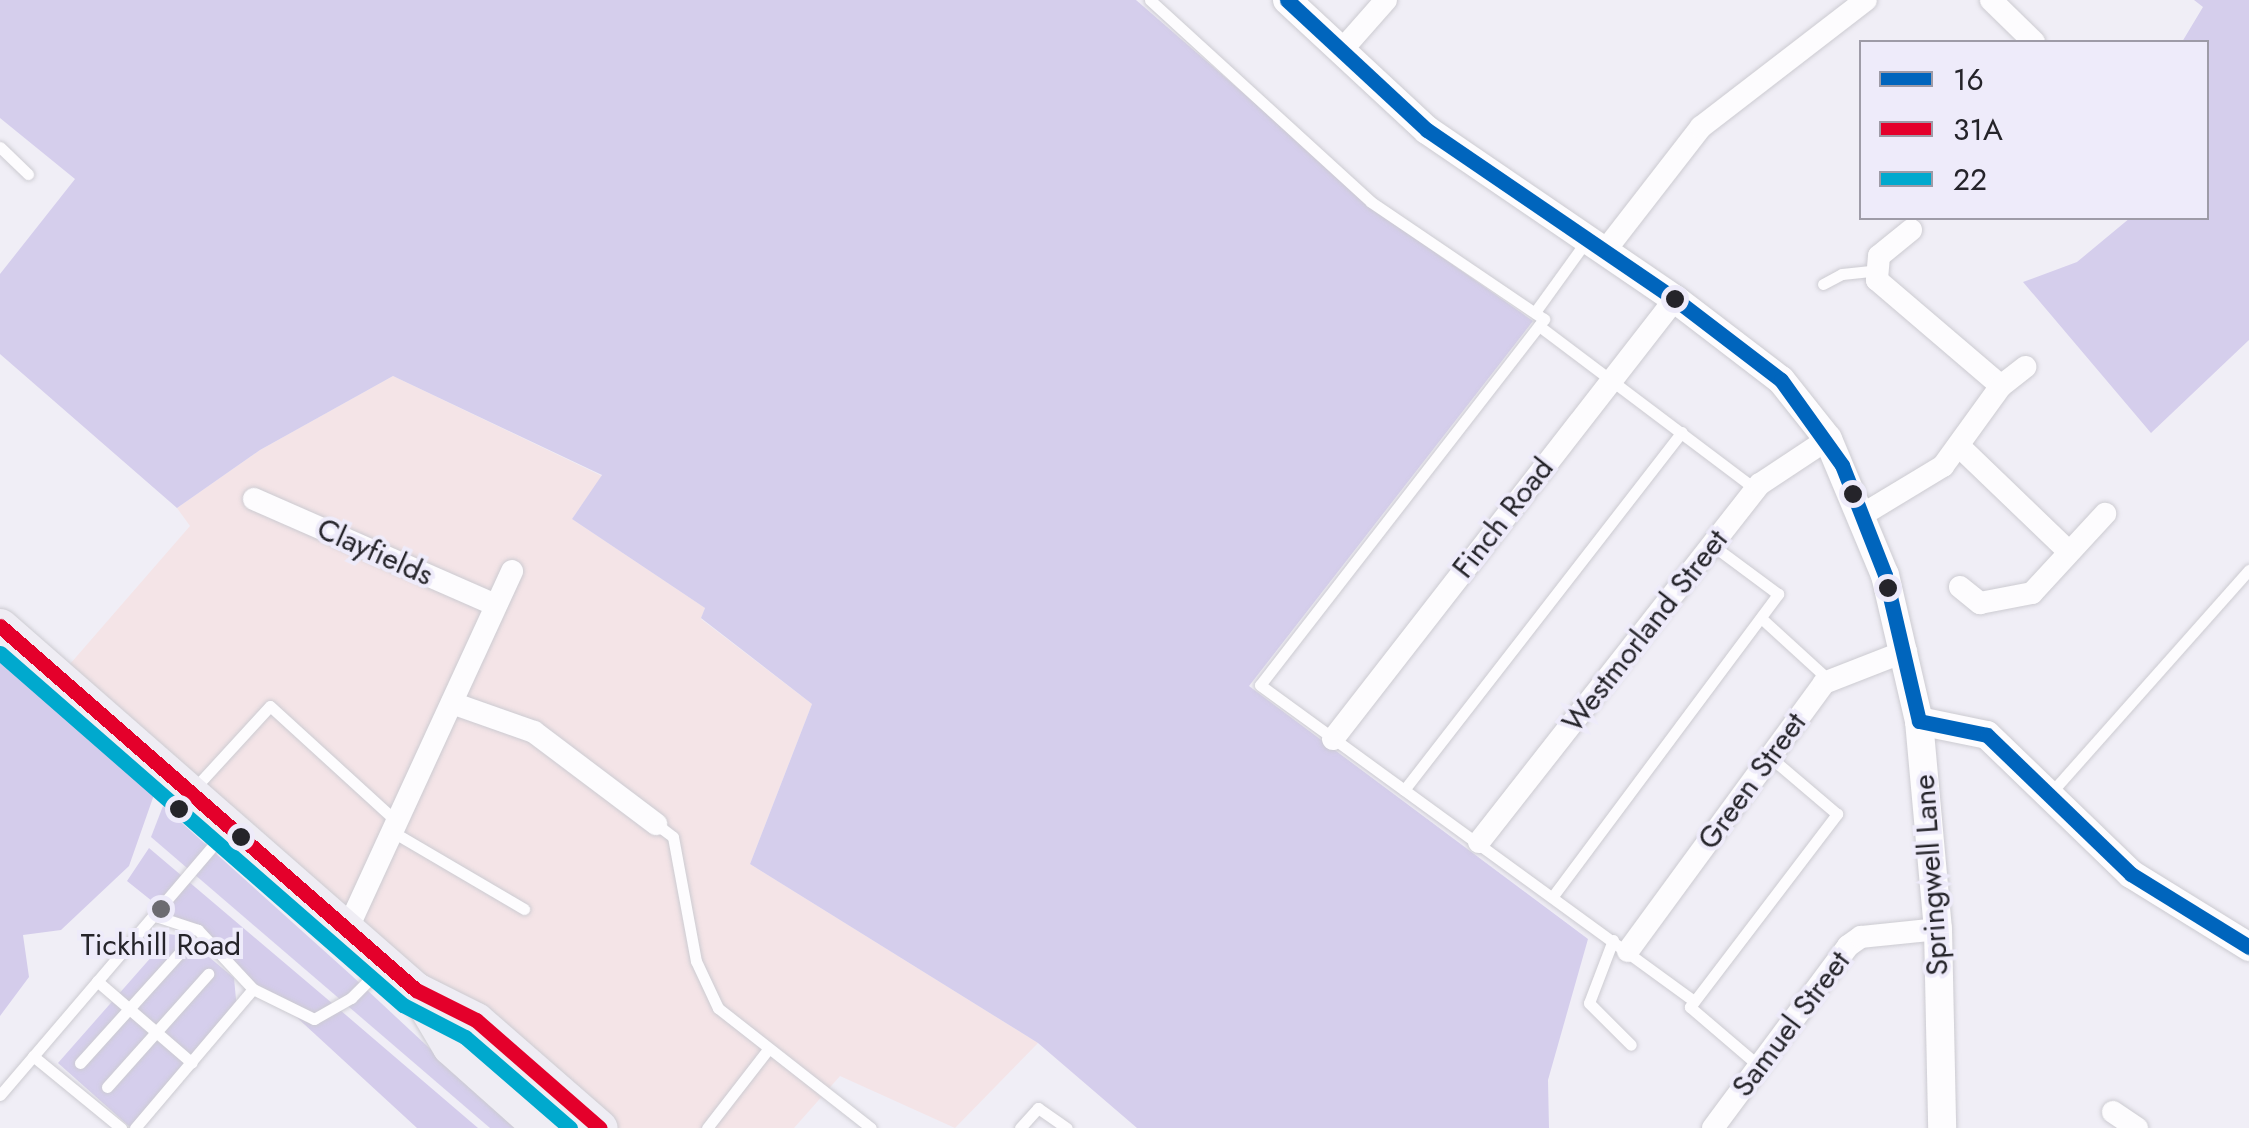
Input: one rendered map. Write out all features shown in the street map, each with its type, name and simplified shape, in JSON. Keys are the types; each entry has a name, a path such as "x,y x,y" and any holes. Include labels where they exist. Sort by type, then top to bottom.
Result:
{"main road":[{"path":"0,626 416,990 476,1020 600,1128"},
{"path":"416,990 450,1047 541,1128"}],"street":[{"name":"Springwell Lane","path":"1287,0 1427,130 1675,299 1781,380 1828,439 1862,515 1906,651 1919,721 1938,929 1942,1128"},
{"path":"1341,50 1386,0"},
{"path":"1992,0 2032,40"},
{"path":"1596,246 1701,126 1863,1"},
{"path":"1911,230 1879,256 1873,272 1882,287 2001,386"},
{"name":"Finch Road","path":"1332,739 1675,299"},
{"path":"1862,515 1924,480 1960,447 2001,386 2025,367"},
{"name":"Westmorland Street","path":"1479,842 1756,489 1828,439"},
{"path":"1960,447 2066,549"},
{"name":"Clayfields","path":"254,499 496,605"},
{"path":"1960,587 1980,603 2032,593 2066,549 2105,514"},
{"path":"348,930 512,571"},
{"path":"1829,680 1906,651"},
{"name":"Green Street","path":"1621,945 1829,680"},
{"path":"452,703 534,732 656,824"},
{"path":"1919,721 1987,735 2131,874 2249,947"},
{"name":"Samuel Street","path":"1713,1128 1848,946 1861,937 1938,929"},
{"path":"2113,1112 2138,1128"}],"lane":[{"path":"1150,0 1371,202 1544,319 1259,681 1332,739 1694,1001"},
{"path":"0,148 28,174"},
{"path":"1536,312 1596,246"},
{"path":"1823,284 1873,272"},
{"path":"1539,326 1756,489"},
{"path":"1404,790 1682,432"},
{"path":"1554,896 1761,618 1778,589 1712,545"},
{"path":"2049,794 2249,570"},
{"path":"1761,618 1829,680"},
{"path":"189,794 270,706 395,827 524,909"},
{"path":"1759,1066 1690,1012 1694,1001 1837,814 1770,756"},
{"path":"656,824 673,837 696,961 718,1008 766,1052 871,1128"},
{"path":"0,1095 228,828"},
{"path":"153,915 198,930 253,989 314,1019 351,998 385,964"},
{"path":"1621,945 1589,1003 1631,1045"},
{"path":"80,1063 182,950"},
{"path":"107,1087 208,974"},
{"path":"97,981 192,1063"},
{"path":"136,1128 253,989"},
{"path":"707,1128 766,1052"},
{"path":"34,1056 121,1128"},
{"path":"1020,1128 1038,1108 1067,1128"}],"shaded area":[{"path":"0,0 1136,0 1393,223 1533,321 1249,686 1588,939 1548,1080 1549,1128 1137,1128 1038,1043 750,864 812,704 701,618 705,608 572,519 602,475 393,376 260,450 177,508 0,354 0,274 75,179 0,118"},
{"path":"2194,0 2249,0 2249,340 2151,433 2023,282 2077,262 2128,220 2209,220 2209,40 2183,40 2203,7"},
{"path":"393,376 602,476 572,519 705,608 701,619 812,704 750,864 1038,1043 955,1128 840,1076 794,1128 603,1128 57,679 190,526 177,508 260,450"},
{"path":"0,654 155,792 129,866 61,930 23,935 29,977 0,1016"},
{"path":"163,806 515,1128 490,1128 151,837"},
{"path":"149,848 478,1128 417,1128 292,1013 127,881"},
{"path":"152,932 184,936 234,978 237,1010 131,1128 58,1063 161,946"}],"transit line":[{"name":"16","path":"1287,0 1427,130 1675,299 1781,380 1842,465 1885,575 1919,721 1987,735 2131,874 2249,947"},
{"name":"31A","path":"0,626 416,990 476,1020 600,1128"},
{"name":"22","path":"0,653 403,1005 465,1037 570,1128"}],"place":[{"name":"Tickhill Road","path":"161,909"}]}
